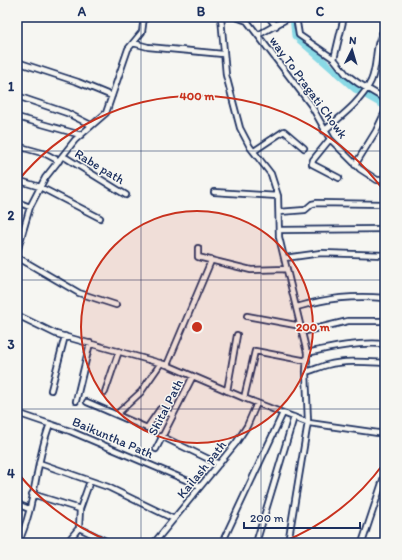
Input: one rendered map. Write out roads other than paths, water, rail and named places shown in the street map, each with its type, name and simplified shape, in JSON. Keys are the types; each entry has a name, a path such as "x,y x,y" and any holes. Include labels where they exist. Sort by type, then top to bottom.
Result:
{"street":[{"path":"17,252 30,207 40,187 81,135 106,113 128,49 142,32 144,17"},
{"path":"221,17 226,75 240,128 250,148 254,151 271,174 278,196 280,212 279,237 307,353 306,372 308,422 288,543"},
{"name":"way To Pragati Chowk","path":"236,17 248,21 311,105 324,131 330,139 355,165 377,180 385,180"},
{"path":"269,17 276,26"},
{"path":"258,35 290,17"},
{"path":"296,17 299,35 334,59 346,74 385,98"},
{"path":"334,59 344,17"},
{"path":"324,131 358,101 367,88 371,81 376,60 376,45 385,28"},
{"path":"133,43 148,47 223,54"},
{"path":"17,62 78,82 112,96"},
{"path":"17,96 67,113 91,125"},
{"path":"355,165 376,131 385,112"},
{"path":"17,117 81,135"},
{"path":"254,151 284,131 304,148"},
{"path":"330,139 313,160 312,164 339,178"},
{"path":"17,146 46,154 59,161"},
{"name":"Rabe path","path":"63,156 126,195"},
{"path":"17,180 40,187 100,218"},
{"path":"214,192 278,196"},
{"path":"17,202 30,207"},
{"path":"280,212 305,210 312,204 317,203 385,204"},
{"path":"279,230 385,229"},
{"path":"198,248 198,257 211,261 252,270 287,269"},
{"path":"285,258 321,253 385,255"},
{"path":"17,257 79,293 116,305"},
{"path":"167,365 211,261"},
{"path":"297,307 315,302 352,296 385,298"},
{"path":"17,315 37,326 65,336 167,365 244,398 308,422 385,434"},
{"path":"247,316 301,326"},
{"path":"302,332 348,321 385,321"},
{"path":"51,390 65,336"},
{"path":"227,391 237,336"},
{"path":"76,401 90,343"},
{"path":"307,353 349,344 385,344"},
{"path":"106,392 119,351"},
{"path":"244,398 255,351 307,361"},
{"path":"306,372 327,365 344,362 364,361 385,364"},
{"path":"117,414 141,392 161,363"},
{"name":"Shital Path","path":"156,449 161,436 193,376"},
{"path":"87,402 147,428 149,428 160,409 173,415"},
{"name":"Kailash path","path":"154,543 219,464 247,426 257,403"},
{"name":"Baikuntha Path","path":"17,413 50,424 200,486"},
{"path":"222,543 283,413"},
{"path":"256,543 294,417"},
{"path":"18,543 23,533 29,509 43,440 50,424"},
{"path":"161,436 219,464"},
{"path":"39,463 108,487 174,519"},
{"path":"362,543 385,474"},
{"path":"73,543 69,540 79,528 80,509 90,481"},
{"path":"32,494 80,509"},
{"path":"17,504 29,509"},
{"path":"79,528 110,543"}],"waterway":[{"path":"293,17 295,36 355,89 385,106"}]}
